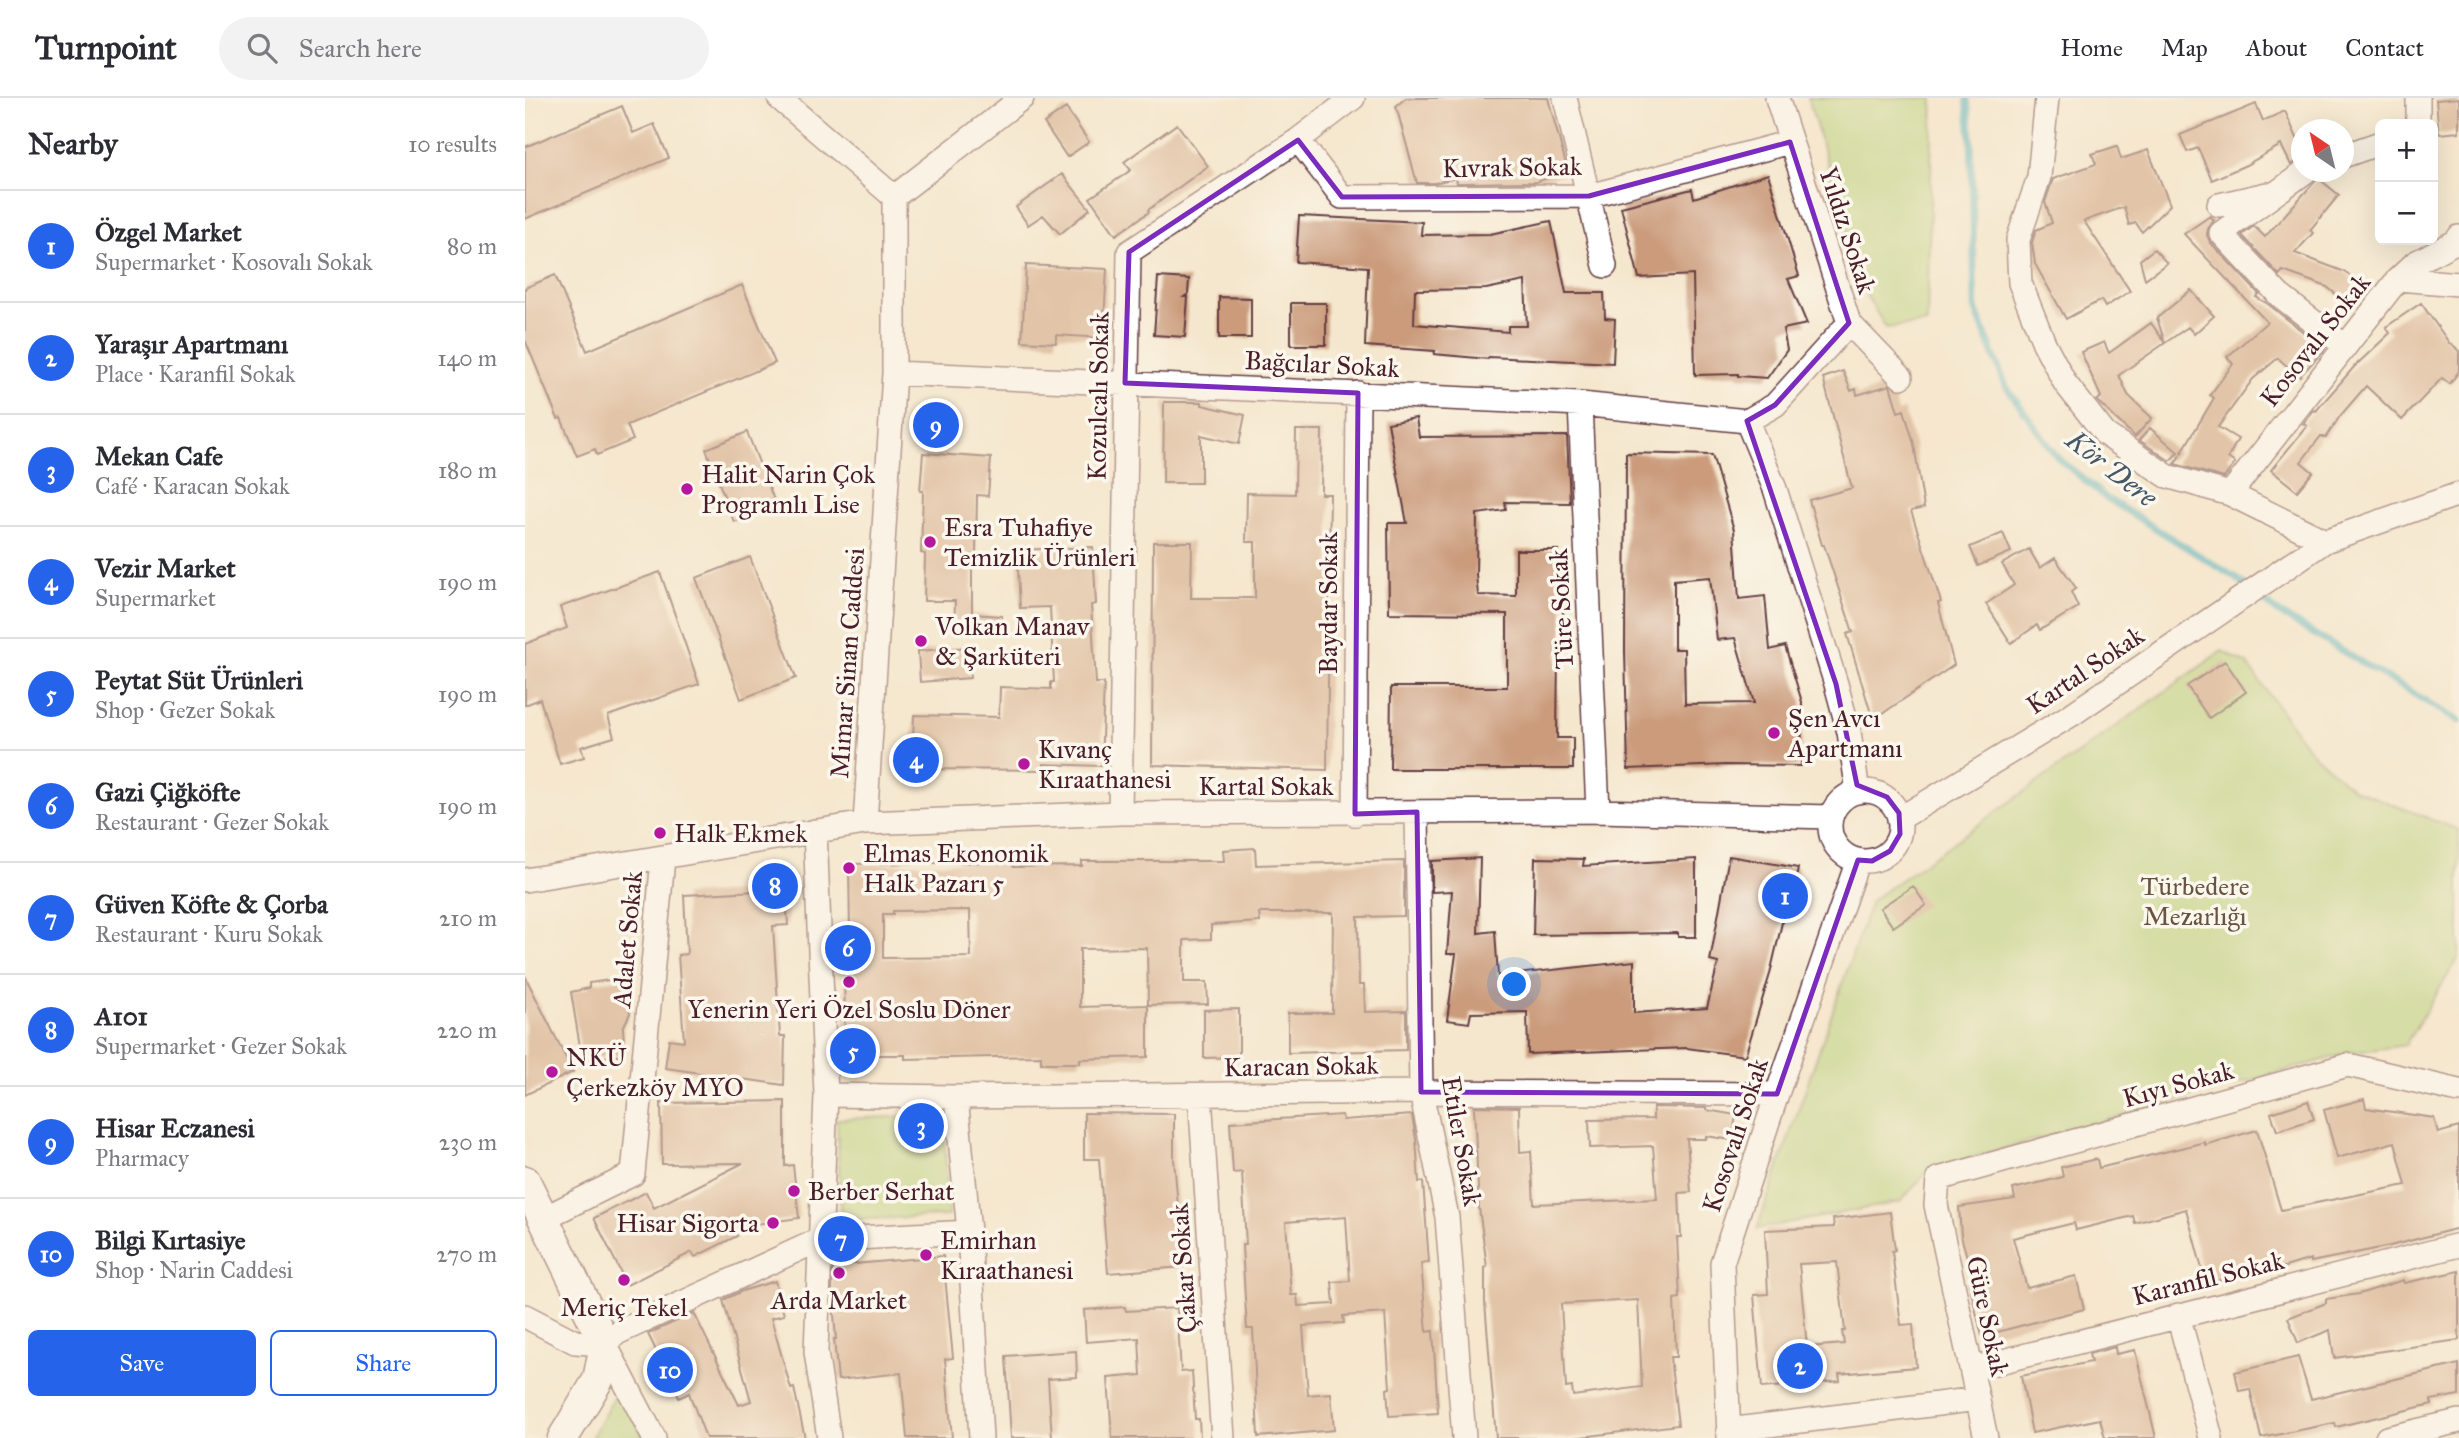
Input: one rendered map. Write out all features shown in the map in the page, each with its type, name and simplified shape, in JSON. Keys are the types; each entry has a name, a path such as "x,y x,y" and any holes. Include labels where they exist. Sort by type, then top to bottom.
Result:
{"main road":[{"path":"525,1181 605,1344 598,1380 563,1438"}],"street":[{"path":"779,98 894,197 1021,98"},
{"name":"Kozulcalı Sokak","path":"1120,813 1129,252 1298,140 1353,98"},
{"path":"1565,98 1605,266"},
{"name":"Yıldız Sokak","path":"1747,421 1775,405 1849,323 1777,98"},
{"path":"2047,98 2039,177 2018,240 2020,283 2044,343 2065,383 2105,434 2167,476 2229,494 2325,541 2459,494"},
{"path":"2418,98 2419,119"},
{"name":"Kıvrak Sokak","path":"1298,140 1342,197 1589,196 1790,142"},
{"path":"2354,152 2375,145"},
{"path":"2291,182 2221,233 2279,295 2346,346"},
{"path":"2219,205 2277,192"},
{"name":"Mimar Sinan Caddesi","path":"865,823 894,373 894,197"},
{"name":"Kosovalı Sokak","path":"2229,494 2398,279 2415,263 2455,242 2459,237"},
{"path":"2415,245 2415,263"},
{"path":"2398,279 2459,284"},
{"path":"1849,323 1901,377"},
{"name":"Bağcılar Sokak","path":"894,373 1580,404 1747,421"},
{"name":"Baydar Sokak","path":"1355,814 1358,393"},
{"name":"Türe Sokak","path":"1580,404 1598,811"},
{"path":"1747,421 1775,489 1836,684 1849,732 1858,792"},
{"name":"Kartal Sokak","path":"1899,819 2071,715 2325,541"},
{"path":"1868,790 1887,797 1899,813 1900,834 1890,851 1872,861 1852,859 1835,847 1828,828 1833,808 1848,794 1858,792 1868,790"},
{"name":"Kartal Sokak","path":"529,881 865,823 1120,813 1598,811 1831,817"},
{"name":"Etiler Sokak","path":"1417,812 1421,1092 1447,1217 1464,1438"},
{"path":"815,831 826,1095 815,1352 829,1438"},
{"name":"Adalet Sokak","path":"542,1219 633,1174 663,859"},
{"name":"Kosovalı Sokak","path":"1728,1434 1723,1263 1777,1094 1858,860"},
{"name":"Kıyı Sokak","path":"1935,1205 1938,1179 2349,1066 2459,1091"},
{"name":"Karacan Sokak","path":"826,1095 956,1097 1421,1092 1777,1094"},
{"name":"Çakar Sokak","path":"1200,1095 1223,1438"},
{"path":"956,1097 969,1232 981,1438"},
{"name":"Güre Sokak","path":"1935,1205 1986,1438"},
{"path":"525,1316 575,1342 605,1344 617,1333 819,1240 969,1232"},
{"name":"Karanfil Sokak","path":"1972,1368 2459,1245"},
{"path":"2178,1314 2211,1438"},
{"path":"605,1344 654,1438"},
{"path":"1728,1434 1978,1399"},
{"path":"2387,1438 2459,1421"}],"highlighted area":[{"path":"1298,140 1342,197 1589,196 1790,142 1849,323 1775,405 1747,421 1836,684 1857,785 1887,797 1899,813 1900,834 1890,851 1872,861 1858,860 1777,1094 1421,1092 1417,812 1355,814 1358,393 1125,383 1129,252"}],"green space":[{"path":"1808,98 1933,98 1927,323 1886,328 1866,295"},
{"name":"Türbedere Mezarlığı","path":"2222,651 2247,664 2310,751 2353,789 2459,830 2459,957 2405,1045 2349,1053 1930,1169 1900,1202 1757,1229 1871,901"},
{"path":"944,1115 948,1216 841,1220 837,1119"},
{"path":"619,1389 644,1438 591,1438"}],"building":[{"path":"1406,98 1548,98 1568,172 1536,182 1457,183 1456,178 1434,183 1417,183 1396,106"},
{"path":"2459,98 2459,132 2439,134 2436,100"},
{"path":"2256,104 2263,121 2285,111 2291,124 2291,165 2281,145 2212,180 2198,148 2187,152 2180,135"},
{"path":"622,106 633,133 654,124 669,158 525,219 525,147"},
{"path":"1066,108 1089,142 1067,157 1044,123"},
{"path":"1177,124 1208,166 1116,235 1090,198 1131,170 1124,162"},
{"path":"2117,146 2121,159 2148,150 2170,205 2142,232 2136,223 2129,225 2124,207 2084,221 2130,291 2105,307 2101,300 2066,319 2035,264 2032,242 2036,230 2052,223 2045,202 2053,179 2096,164 2092,154"},
{"path":"1062,174 1090,209 1060,234 1043,215 1028,225 1016,207"},
{"path":"1768,174 1799,276 1788,279 1807,324 1783,329 1787,350 1767,378 1738,374 1695,375 1693,275 1639,278 1621,207 1692,189 1694,198"},
{"path":"2314,182 2323,182 2339,195 2310,230 2313,233 2295,253 2345,272 2365,288 2350,306 2327,287 2283,271 2279,275 2242,235 2254,226 2265,237"},
{"path":"1299,216 1422,222 1421,235 1490,234 1551,221 1566,293 1604,293 1605,318 1615,319 1613,363 1488,359 1434,354 1435,351 1365,346 1368,267 1296,262","holes":["1525,281 1527,326 1508,326 1508,332 1414,324 1415,290 1486,289"]},
{"path":"2210,216 2214,220 2208,229 2210,242 2259,294 2256,297 2325,349 2299,377 2278,358 2253,379 2218,427 2238,439 2228,458 2235,463 2224,478 2175,464 2214,398 2210,395 2233,364 2227,357 2267,322 2184,234"},
{"path":"2154,249 2167,263 2145,279 2140,260"},
{"path":"1026,265 1107,269 1103,338 1056,335 1056,343 1022,341"},
{"path":"555,275 587,351 742,285 775,363 627,425 633,440 597,455 595,449 577,456 561,418 558,419 525,340 525,288"},
{"path":"1158,277 1189,279 1188,294 1184,297 1188,297 1185,337 1154,335"},
{"path":"2191,290 2214,316 2194,334 2188,327 2165,343 2157,318"},
{"path":"1219,297 1251,298 1251,338 1219,338"},
{"path":"1291,303 1326,303 1326,345 1291,345"},
{"path":"2421,303 2450,344 2459,351 2459,371 2450,384 2442,378 2402,420 2366,386 2340,416 2326,438 2321,436 2301,462 2313,472 2297,491 2271,470 2307,426 2303,424 2314,410 2316,411 2354,367 2390,333 2386,327"},
{"path":"2151,323 2165,343 2119,375 2128,395 2152,418 2135,437 2097,401 2101,397 2081,352 2104,342 2109,353"},
{"path":"1843,371 1851,391 1856,389 1857,395 1890,385 1898,412 1904,410 1914,444 1924,508 1911,511 1941,602 1938,603 1954,665 1873,720 1847,634 1853,632 1809,500 1852,488 1823,378"},
{"path":"1164,402 1202,402 1202,405 1245,415 1239,444 1201,435 1201,483 1163,483"},
{"path":"1416,418 1419,437 1567,436 1570,503 1505,502 1506,510 1477,514 1476,575 1478,595 1516,596 1516,550 1558,550 1558,596 1563,596 1563,651 1558,651 1557,738 1573,738 1573,769 1390,769 1391,687 1507,687 1507,614 1389,613 1388,523 1407,523 1388,423"},
{"path":"2150,428 2178,452 2170,461 2139,440"},
{"path":"1296,430 1322,430 1321,494 1330,494 1329,569 1333,569 1333,596 1329,596 1327,770 1152,765 1153,542 1192,542 1191,598 1255,598 1255,542 1246,542 1247,493 1295,494"},
{"path":"747,432 776,505 734,522 706,449"},
{"path":"923,453 991,458 988,496 977,495 976,555 972,555 972,614 1002,616 1002,633 954,631 955,601 924,601 925,554 921,553 923,491 920,491"},
{"path":"1626,453 1712,455 1734,530 1739,599 1765,596 1770,650 1785,646 1802,702 1801,766 1725,765 1628,769 1625,651","holes":["1710,577 1717,640 1735,638 1754,703 1685,704 1684,649 1674,649 1674,580"]},
{"path":"2003,533 2011,552 1978,566 1970,547"},
{"path":"1093,547 1096,604 1091,605 1096,683 1104,683 1101,766 1044,764 1044,770 912,769 914,715 999,717 1000,687 1051,689 1051,682 1054,682 1050,607 1020,608 1017,550"},
{"path":"2029,549 2040,568 2055,558 2076,588 2071,592 2078,607 2040,630 2037,625 2011,643 1986,604 2014,585 2002,564"},
{"path":"750,557 796,678 741,699 696,578"},
{"path":"660,572 699,684 608,716 614,737 581,747 584,757 560,764 540,699 525,705 525,644 567,628 560,607"},
{"path":"968,647 970,678 920,682 918,651"},
{"path":"2225,661 2246,692 2209,718 2187,686"},
{"path":"1255,848 1256,865 1404,861 1404,916 1358,917 1359,985 1364,985 1365,1012 1406,1011 1406,1050 1288,1053 1288,1013 1332,1013 1333,913 1259,913 1260,922 1211,925 1211,939 1184,940 1184,982 1207,982 1208,1004 1148,1005 1148,1057 1080,1059 1080,1063 1041,1063 1041,1056 905,1059 905,1055 845,1055 844,936 850,936 849,864 1013,862 1013,867 1082,866 1082,861 1224,861 1223,850","holes":["970,910 971,957 883,958 883,914 893,914 893,911","1147,948 1148,1005 1080,1007 1080,949"]},
{"path":"1729,856 1798,868 1790,915 1784,914 1770,974 1745,1056 1687,1048 1528,1054 1527,1012 1471,1013 1469,1023 1447,1020 1456,954 1447,954 1452,891 1432,892 1432,861 1480,858 1478,933 1495,931 1498,976 1634,961 1634,1013 1707,1008 1718,963 1710,961"},
{"path":"1535,858 1584,859 1583,866 1696,859 1696,937 1678,937 1678,933 1533,935"},
{"path":"785,883 788,925 773,926 780,1036 785,1036 784,1085 665,1068 669,1039 684,1041 678,955 687,954 684,895 756,891 756,884"},
{"path":"1913,886 1926,905 1893,927 1880,908"},
{"path":"525,976 573,1072 525,1095"},
{"path":"624,978 630,1013 623,1028 625,1055 582,1059 571,992 589,988 589,983"},
{"path":"1239,1009 1239,1057 1204,1058 1204,1010"},
{"path":"2364,1099 2366,1108 2434,1118 2438,1133 2459,1127 2459,1228 2390,1246 2311,1262 2311,1259 2262,1274 2261,1268 2206,1284 2186,1209 2135,1223 2133,1216 2076,1230 2074,1223 2013,1238 2027,1288 2076,1276 2084,1309 1982,1336 1969,1283 1974,1282 1961,1236 1959,1207 2015,1199 2013,1189 2063,1177 2061,1167 2097,1159 2099,1168 2205,1142 2205,1145 2257,1130 2281,1210 2406,1185 2395,1142 2337,1158 2324,1110"},
{"path":"785,1101 785,1166 793,1165 799,1218 733,1227 737,1236 695,1257 692,1252 627,1285 594,1218 646,1192 654,1208 743,1163 662,1164 661,1103"},
{"path":"2308,1101 2314,1119 2277,1131 2271,1113"},
{"path":"1474,1106 1519,1107 1520,1152 1531,1151 1534,1204 1657,1199 1653,1146 1590,1148 1589,1120 1653,1119 1653,1107 1706,1108 1736,1115 1732,1140 1706,1136 1706,1139 1687,1139 1691,1192 1679,1193 1681,1237 1677,1237 1680,1298 1674,1299 1676,1357 1670,1357 1678,1425 1573,1438 1496,1438 1485,1302 1487,1267 1479,1208","holes":["1638,1300 1642,1387 1573,1396 1572,1387 1566,1388 1561,1304"]},
{"path":"1084,1113 1174,1114 1174,1159 1183,1267 1108,1273 1099,1159 1084,1159"},
{"path":"1342,1115 1343,1120 1412,1115 1419,1182 1423,1182 1429,1262 1421,1263 1427,1332 1433,1331 1438,1413 1389,1416 1385,1313 1343,1316 1344,1323 1303,1326 1308,1395 1331,1393 1334,1430 1258,1437 1253,1329 1247,1329 1245,1298 1242,1245 1246,1245 1242,1172 1233,1173 1230,1122","holes":["1346,1217 1350,1281 1332,1282 1334,1304 1298,1306 1297,1295 1291,1295 1286,1222"]},
{"path":"1890,1212 1901,1325 1913,1324 1916,1367 1839,1374 1840,1381 1762,1388 1754,1295 1768,1294 1765,1230 1834,1227 1833,1219","holes":["1837,1262 1845,1331 1842,1331 1844,1344 1807,1347 1799,1264"]},
{"path":"943,1256 953,1358 945,1359 952,1438 907,1438 901,1373 838,1380 834,1339 833,1266"},
{"path":"2459,1271 2459,1340 2334,1358 2330,1330 2298,1343 2288,1318 2326,1303 2326,1299 2359,1294 2403,1280 2404,1283"},
{"path":"775,1281 784,1315 771,1318 791,1389 794,1388 805,1438 706,1438 689,1393 679,1398 648,1334 694,1313 739,1405 751,1401 723,1300"},
{"path":"1125,1307 1126,1311 1177,1308 1181,1372 1192,1371 1195,1419 1199,1419 1200,1438 1112,1438 1108,1378 1141,1375 1139,1338 1086,1342 1084,1310"},
{"path":"2115,1347 2116,1354 2135,1350 2156,1438 2105,1438 2100,1419 2032,1433 2021,1376 2091,1362 2089,1354"},
{"path":"1076,1351 1077,1377 1048,1379 1052,1438 1011,1438 1006,1356"},
{"path":"2298,1357 2311,1399 2459,1364 2459,1395 2431,1400 2432,1404 2336,1427 2335,1423 2261,1438 2250,1389 2239,1391 2235,1372"}],"waterway":[{"name":"Kör Dere","path":"1967,98 1971,137 1975,308 2006,386 2057,457 2106,498 2236,578 2279,613 2459,721"}],"place":[{"name":"Hisar Eczanesi","path":"936,425"},
{"name":"Halit Narin Çok Programlı Lise","path":"687,489"},
{"name":"Esra Tuhafiye Temizlik Ürünleri","path":"930,542"},
{"name":"Volkan Manav & Şarküteri","path":"921,641"},
{"name":"Şen Avcı Apartmanı","path":"1774,733"},
{"name":"Vezir Market","path":"916,760"},
{"name":"Kıvanç Kıraathanesi","path":"1024,764"},
{"name":"Halk Ekmek","path":"660,833"},
{"name":"Elmas Ekonomik Halk Pazarı 5","path":"849,868"},
{"name":"A101","path":"775,886"},
{"name":"Özgel Market","path":"1785,896"},
{"name":"Gazi Çiğköfte","path":"848,948"},
{"name":"Yenerin Yeri Özel Soslu Döner","path":"849,982"},
{"name":"Peytat Süt Ürünleri","path":"853,1051"},
{"name":"NKÜ Çerkezköy MYO","path":"552,1072"},
{"name":"Mekan Cafe","path":"921,1126"},
{"name":"Berber Serhat","path":"794,1191"},
{"name":"Hisar Sigorta","path":"773,1223"},
{"name":"Güven Köfte & Çorba","path":"841,1239"},
{"name":"Emirhan Kıraathanesi","path":"926,1255"},
{"name":"Arda Market","path":"839,1273"},
{"name":"Meriç Tekel","path":"624,1280"},
{"name":"Yaraşır Apartmanı","path":"1800,1366"},
{"name":"Bilgi Kırtasiye","path":"670,1370"}]}
